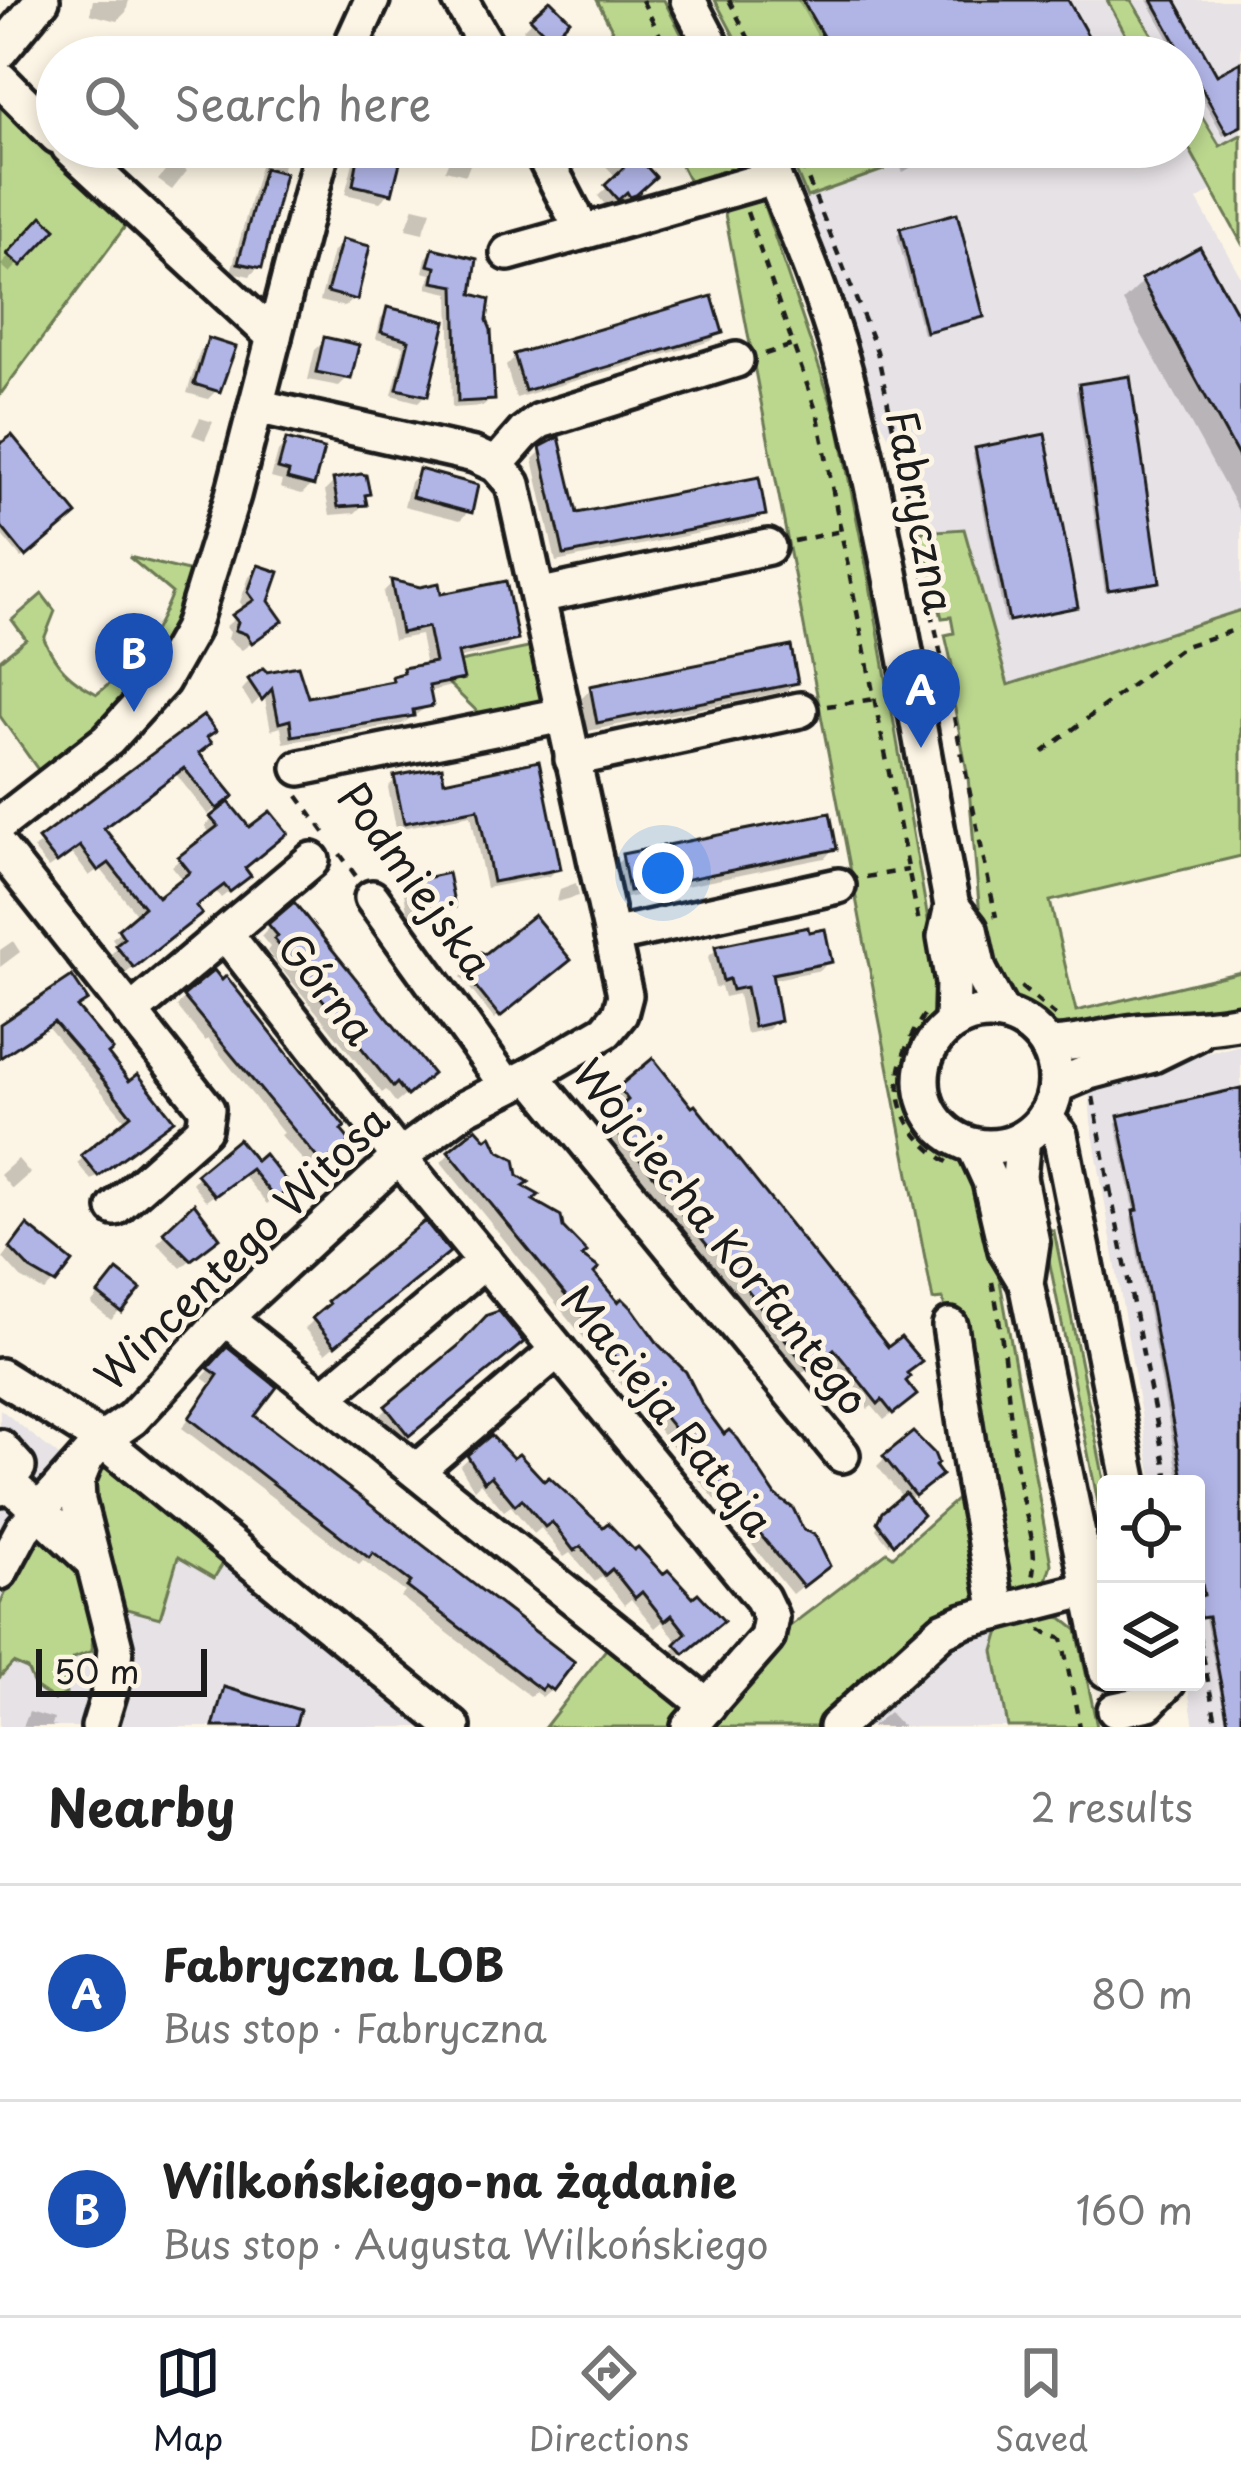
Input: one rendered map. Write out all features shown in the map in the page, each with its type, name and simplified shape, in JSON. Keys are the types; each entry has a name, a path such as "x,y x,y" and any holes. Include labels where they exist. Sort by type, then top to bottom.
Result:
{"street":[{"path":"0,51 42,0"},
{"path":"356,36 372,0"},
{"path":"460,0 481,36"},
{"path":"688,0 707,36"},
{"path":"0,79 36,115"},
{"path":"90,168 274,337"},
{"path":"0,824 108,740 176,661 198,608 318,168"},
{"path":"550,168 583,232"},
{"path":"508,253 738,188 760,168"},
{"name":"Fabryczna","path":"769,168 821,296 848,385 952,906 944,937 953,983 938,1019"},
{"path":"496,465 540,421 736,360"},
{"path":"256,406 474,455 496,465 513,484 612,936 838,886"},
{"path":"538,596 767,547"},
{"path":"572,758 800,710"},
{"name":"Podmiejska","path":"300,769 563,715"},
{"path":"0,848 204,1102 208,1116 204,1129 115,1208"},
{"name":"Górna","path":"130,1013 312,860"},
{"name":"Podmiejska","path":"372,898 519,1080"},
{"name":"Fabryczna","path":"952,906 970,929 979,970 1002,1014"},
{"name":"Górna","path":"225,933 399,1157"},
{"name":"Wincentego Witosa","path":"0,1572 37,1510 94,1449 132,1419 224,1318 399,1157 434,1128 606,1031 620,1014 625,995 612,936"},
{"path":"1026,1283 1033,1243 1019,1177 1056,1072 1047,1045 1028,1025 1002,1014 938,1019 922,1092 940,1127 990,1181 1006,1250 1026,1283 1097,1627"},
{"path":"1047,1045 1241,1022"},
{"path":"967,1158 999,1147 1041,1114 1069,1078 1153,1055 1203,1030"},
{"name":"Wojciecha Korfantego","path":"519,1080 842,1455"},
{"path":"1041,1114 1060,1135 1128,1475"},
{"name":"Macieja Rataja","path":"399,1157 762,1598 771,1617 767,1638 698,1716"},
{"path":"324,1397 484,1261"},
{"path":"224,1318 416,1472 698,1716"},
{"path":"950,1326 974,1484 1014,1608"},
{"path":"416,1472 558,1350"},
{"path":"2,1383 453,1727"},
{"path":"0,1447 18,1467 3,1484 95,1563"},
{"path":"94,1449 77,1481 115,1647 112,1684 99,1727"},
{"path":"836,1727 943,1630 1089,1589"},
{"path":"1114,1706 1148,1703 1159,1691"}],"path":[{"path":"642,0 660,36"},
{"path":"729,0 747,36"},
{"path":"728,168 818,416 922,938"},
{"path":"767,547 841,531"},
{"path":"1043,752 1182,646 1241,628"},
{"path":"800,710 874,699"},
{"name":"Podmiejska","path":"300,769 294,780 299,798 372,898"},
{"path":"838,886 850,879 908,870"},
{"path":"1010,973 1031,999 1073,1023"},
{"path":"938,1019 904,1045 897,1076 903,1111 914,1134 967,1158"},
{"path":"1110,1189 1167,1475"},
{"path":"990,1275 1004,1334 1019,1485 1036,1561 1014,1608 1040,1630 1062,1639 1080,1727"},
{"path":"1205,1666 1217,1727"}],"shaded area":[{"path":"802,0 1241,0 1241,193 1220,185 1197,200 1241,277 1241,610 1007,685 821,295 769,168 1205,168 1205,36 823,36"},
{"path":"1241,1045 1241,1727 1194,1727 1188,1691 1205,1691 1205,1475 1151,1475 1088,1081"},
{"path":"0,1409 69,1464 102,1440 453,1727 0,1727"},
{"path":"1025,1606 1000,1631 994,1651 1008,1727 837,1727 921,1647"}],"green space":[{"path":"597,0 664,0 682,36 615,36"},
{"path":"715,0 802,0 823,36 734,36"},
{"path":"1107,0 1131,0 1153,36 1127,36"},
{"path":"0,78 36,113 36,168 91,168 136,212 0,395"},
{"path":"1205,121 1220,146 1241,135 1241,242 1200,168 1205,168"},
{"path":"682,168 749,168 837,420 942,1000 934,1021 916,1044 907,1081 930,1138 974,1169 994,1248 1051,1564 1045,1584 964,1621 836,1727 545,1727 618,1634 708,1705 757,1651 887,1552 893,1556 974,1484 943,1299 933,1300 721,193 694,191"},
{"path":"795,168 883,170 807,197"},
{"path":"964,529 1008,685 1241,610 1241,856 1050,901 1076,1011 1241,972 1241,1022 1077,1034 1027,1010 994,981 982,939 968,777 949,678 952,665 945,635 954,633 951,617 942,618 920,532"},
{"path":"129,557 192,572 174,627 129,693 39,771 0,716 0,660 26,639 12,620 42,594 55,611 44,639 49,649 65,671 97,694 143,650 172,593"},
{"path":"533,647 547,706 486,720 447,682 460,662"},
{"path":"1042,1225 1054,1231 1103,1475 1097,1475 1097,1497"},
{"path":"106,1447 233,1547 214,1578 178,1557 160,1618 112,1605 84,1484"},
{"path":"36,1525 84,1579 92,1609 92,1651 74,1658 62,1674 66,1694 54,1700 35,1687 27,1669 13,1663 0,1677 0,1605"},
{"path":"1043,1614 1062,1618 1077,1630 1097,1727 1008,1727 994,1651 1000,1631"}],"building":[{"path":"550,0 570,20 548,36 530,18"},
{"path":"802,0 1068,0 1088,36 823,36"},
{"path":"1152,0 1175,0 1195,36 1172,36"},
{"path":"1205,54 1217,75 1241,62 1241,126 1227,133 1205,94"},
{"path":"264,168 285,173 262,268 238,263"},
{"path":"356,168 399,168 392,194 353,185"},
{"path":"623,168 648,168 656,177 636,195 630,197 627,192 618,200 605,185"},
{"path":"957,213 984,317 926,332 900,228"},
{"path":"42,216 56,229 21,266 7,254"},
{"path":"342,239 370,246 357,300 327,292"},
{"path":"1200,247 1241,321 1241,461 1141,279"},
{"path":"433,248 477,259 472,294 490,299 487,320 495,400 458,402 455,286 433,282 436,267 428,265"},
{"path":"712,296 723,333 525,391 514,354"},
{"path":"387,307 446,321 428,396 397,389 409,340 381,332"},
{"path":"324,337 359,345 351,379 316,372"},
{"path":"208,338 236,347 220,392 194,384"},
{"path":"1130,376 1160,582 1108,590 1079,384"},
{"path":"1045,434 1078,607 1009,621 975,448"},
{"path":"12,435 77,514 26,557 0,525 0,444"},
{"path":"559,437 577,513 759,477 766,515 564,555 540,447"},
{"path":"286,439 324,449 314,486 287,479 289,472 278,469"},
{"path":"419,469 478,485 472,513 412,497"},
{"path":"366,475 370,494 365,495 367,505 338,507 333,479"},
{"path":"258,565 279,572 269,601 283,621 252,643 235,630 238,622 232,615 254,600 248,592"},
{"path":"391,580 420,587 439,583 441,594 506,581 518,640 458,653 464,679 429,686 433,706 413,710 414,716 292,736 290,720 279,723 272,689 262,700 248,679 263,668 267,672 298,666 308,697 393,681 392,676 404,673 403,668 435,662 428,627 401,633"},
{"path":"791,646 798,683 597,723 590,686"},
{"path":"204,715 216,731 207,737 212,743 199,753 234,796 217,809 184,768 104,828 158,897 190,872 178,857 218,826 210,817 229,802 249,827 270,811 288,833 245,868 251,876 230,892 224,885 196,906 202,914 134,968 115,945 124,938 118,929 144,907 109,863 98,871 80,846 57,863 38,839"},
{"path":"539,761 561,869 493,882 478,809 404,823 394,776 442,767 444,781"},
{"path":"830,813 837,849 629,891 622,854"},
{"path":"448,873 455,907 418,914 411,881"},
{"path":"294,902 433,1074 407,1096 397,1083 393,1087 274,939 278,936 268,924"},
{"path":"534,915 571,960 500,1017 463,971 481,952 485,954"},
{"path":"808,927 809,932 825,929 832,962 772,974 780,1021 754,1027 746,987 732,990 729,979 723,981 715,946"},
{"path":"214,970 222,980 226,976 345,1127 341,1130 351,1142 323,1165 183,996"},
{"path":"72,976 88,1000 77,1007 113,1050 108,1054 129,1081 138,1074 174,1120 98,1176 81,1155 131,1115 93,1067 54,1022 0,1058 0,1024"},
{"path":"653,1058 888,1347 901,1337 922,1362 907,1373 906,1381 917,1395 893,1414 882,1400 878,1404 834,1349 809,1370 734,1272 605,1119 628,1100 618,1087"},
{"path":"1241,1088 1241,1727 1229,1727 1205,1617 1205,1475 1182,1475 1118,1116"},
{"path":"476,1128 486,1139 491,1135 498,1150 515,1159 518,1175 529,1182 523,1186 539,1195 533,1200 561,1216 563,1227 587,1252 582,1256 599,1268 594,1273 618,1302 622,1298 633,1309 686,1372 724,1434 729,1430 738,1439 776,1496 793,1508 803,1529 815,1535 830,1566 803,1587 448,1151"},
{"path":"238,1139 256,1161 264,1154 291,1187 276,1200 251,1169 215,1196 196,1174"},
{"path":"194,1203 220,1238 191,1260 163,1232"},
{"path":"425,1221 450,1252 335,1346 312,1318"},
{"path":"27,1225 73,1262 56,1284 30,1269 10,1248"},
{"path":"117,1270 141,1289 122,1313 98,1294"},
{"path":"499,1311 524,1342 409,1436 385,1406 458,1346 487,1315"},
{"path":"227,1347 277,1387 255,1416 575,1662 553,1691 545,1685 541,1690 407,1587 411,1582 373,1553 369,1558 189,1418 218,1375 208,1368"},
{"path":"913,1432 934,1453 942,1475 915,1496 883,1456"},
{"path":"491,1435 513,1458 519,1454 544,1481 549,1477 603,1527 608,1523 634,1550 638,1547 663,1574 668,1570 693,1597 698,1593 724,1621 684,1654 675,1644 686,1633 672,1615 665,1621 642,1592 635,1598 612,1569 605,1575 581,1546 574,1551 552,1522 545,1527 522,1499 515,1505 491,1476 484,1482 467,1455"},
{"path":"905,1493 923,1515 894,1544 877,1522"},
{"path":"224,1687 300,1710 295,1727 213,1727"}],"place":[{"name":"Wilkońskiego-na żądanie","path":"134,712"},
{"name":"Fabryczna LOB","path":"921,748"}]}
